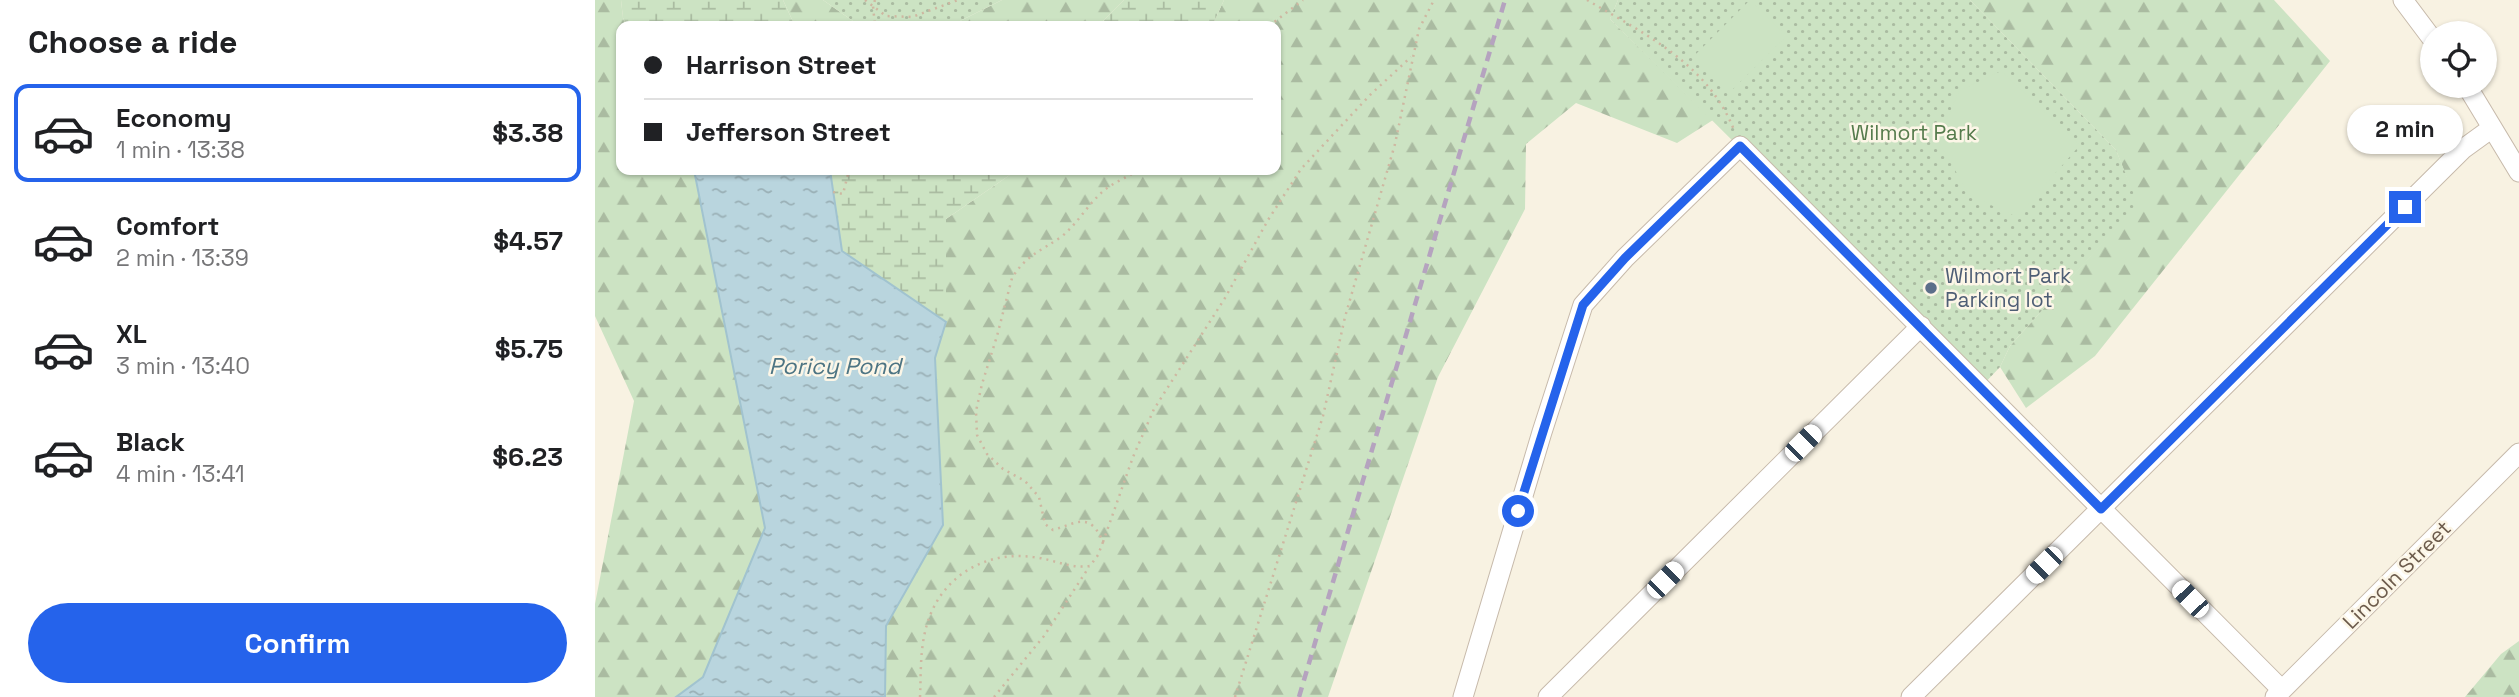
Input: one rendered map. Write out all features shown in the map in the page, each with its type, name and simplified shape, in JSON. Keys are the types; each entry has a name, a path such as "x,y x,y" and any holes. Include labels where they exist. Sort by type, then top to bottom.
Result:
{"street":[{"path":"2403,0 2420,23"},
{"path":"2474,98 2519,172"},
{"path":"1911,697 2463,149 2492,128"},
{"path":"1463,697 1583,305 1625,258 1740,146 2101,509 2279,694"},
{"path":"1548,697 1920,326"},
{"name":"Lincoln Street","path":"2279,694 2519,453"}],"path":[{"path":"865,0 886,16 912,17 958,0"},
{"path":"874,21 875,0"},
{"path":"1275,21 1297,1 1303,0"},
{"path":"1235,697 1323,416 1345,317 1395,144 1419,29 1434,0"},
{"path":"1587,0 1667,48 1689,65 1718,97 1740,146"},
{"path":"994,697 1044,636 1098,555 1133,457 1154,409 1225,298 1281,199 1301,169 1370,95 1413,56"},
{"path":"833,192 843,194 848,175"},
{"path":"1103,542 1089,523 1076,521 1053,530 1045,524 1039,497 1025,481 1003,469 987,454 977,435 976,411 1012,278 1020,264 1062,236 1080,219 1098,195 1131,175"},
{"path":"920,697 925,633 934,606 949,583 974,565 1001,556 1032,556 1076,568 1090,566"}],"green space":[{"path":"595,0 621,0 624,21 616,21 616,175 695,175 765,528 703,677 676,697 595,697 595,604 634,401 595,316"},
{"path":"621,0 783,0 793,21 624,21"},
{"path":"783,0 823,0 853,21 793,21"},
{"path":"823,0 1002,0 960,21 853,21"},
{"path":"1002,0 1124,0 1103,21 960,21"},
{"path":"1124,0 1224,0 1214,21 1103,21"},
{"path":"1224,0 1618,0 1610,19 1713,120 1677,143 1576,103 1526,144 1525,209 1438,377 1328,697 885,697 886,626 943,525 935,358 946,322 946,219 1010,175 1281,175 1281,21 1214,21"},
{"name":"Wilmort Park","path":"1618,0 1970,0 2116,150 2138,204 2010,346 2000,367 1981,387 1610,19"},
{"path":"1750,0 1787,36 1732,90 1696,54"},
{"path":"1970,0 2274,0 2330,61 2095,356 2026,408 2000,367 2010,346 2137,204 2116,150"},
{"path":"2001,71 2080,145 2017,217 1969,195 1938,140 1959,91"},
{"path":"831,175 1010,175 946,219 946,322 842,251"},
{"path":"2519,641 2519,697 2465,697 2501,654"}],"water":[{"name":"Poricy Pond","path":"695,175 831,175 842,251 946,322 935,358 943,525 886,626 885,697 676,697 703,677 765,528"}],"railway":[{"path":"1299,697 1505,0"}],"place":[{"name":"Wilmort Park Parking lot","path":"1931,288"}],"route":[{"path":"1518,511 1583,305 1625,258 1740,146 2101,509 2405,207"}]}
